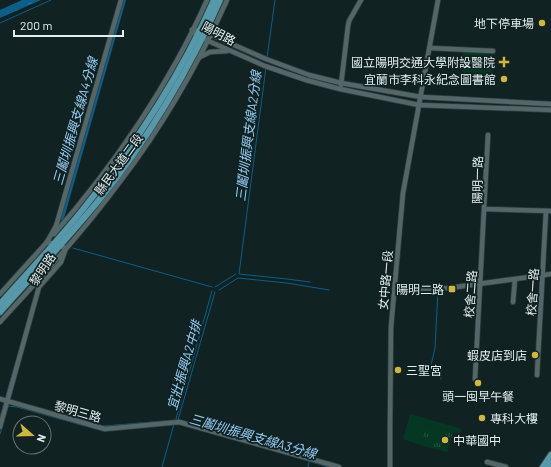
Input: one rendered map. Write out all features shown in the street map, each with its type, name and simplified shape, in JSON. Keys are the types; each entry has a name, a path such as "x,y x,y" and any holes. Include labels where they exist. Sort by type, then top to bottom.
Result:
{"main road":[{"name":"縣民大道二段","path":"0,304 57,245 113,171 143,128 183,61 203,35 214,0"},
{"name":"縣民大道二段","path":"0,312 107,189 152,130 186,68 220,0"},
{"path":"544,467 551,455"}],"street":[{"name":"黎明路","path":"0,427 39,287 61,262 66,248 47,242 56,226 121,0"},
{"name":"縣民大道二段","path":"0,294 66,221 106,169 136,126 171,70 207,0"},
{"name":"縣民大道二段","path":"0,322 66,248 120,182 199,57 203,35 227,0"},
{"path":"341,84 349,21 361,0"},
{"name":"女中路一段","path":"390,467 390,348 403,192 438,0"},
{"name":"陽明路","path":"192,30 292,69 341,84 421,98 551,104"},
{"name":"陽明路","path":"203,35 236,54 265,66 306,80 340,89 419,104 551,110"},
{"path":"430,48 493,51"},
{"path":"199,57 217,50 224,50 236,54"},
{"name":"陽明一路","path":"488,135 484,209 549,211"},
{"name":"校舍二路","path":"474,379 481,283 484,209"},
{"name":"校舍一路","path":"537,375 549,211"},
{"path":"59,216 61,221 66,221"},
{"path":"394,294 411,289 449,288 551,274"},
{"path":"513,302 514,279"},
{"path":"34,285 39,287"},
{"name":"黎明三路","path":"0,399 105,429 180,422 339,467"},
{"path":"487,462 506,467"}],"green space":[{"path":"463,50 493,52 492,76 462,75"},
{"path":"410,414 462,429 460,434 426,424 420,445 403,439"},
{"path":"426,424 453,432 447,452 420,445"}],"water":[{"path":"22,0 41,0 0,18 0,10"}],"waterway":[{"path":"0,23 51,0"},
{"name":"宜壯振興A2中排","path":"62,218 124,0"},
{"name":"三鬮圳振興支線A2分線","path":"267,58 275,0"},
{"name":"三鬮圳振興支線A2分線","path":"266,67 239,274 310,282"},
{"path":"73,248 212,287"},
{"name":"三鬮圳振興支線A2分線","path":"215,287 236,274"},
{"path":"219,290 238,278 287,283 329,290"},
{"name":"宜壯振興A2中排","path":"176,419 212,291"},
{"name":"三鬮圳振興支線A3分線","path":"438,291 435,348 431,365 441,370 441,379"},
{"name":"宜壯振興A2中排","path":"104,426 178,420 215,292"},
{"name":"三鬮圳振興支線A4分線","path":"6,396 15,365"},
{"path":"0,417 4,404"},
{"name":"三鬮圳振興支線A3分線","path":"8,406 17,407 103,431"},
{"path":"162,467 174,424"},
{"path":"0,434 2,428"},
{"name":"三鬮圳振興支線A3分線","path":"247,443 329,467"},
{"name":"三鬮圳振興支線A3分線","path":"308,467 309,462"}],"place":[{"name":"地下停車場","path":"542,23"},
{"name":"國立陽明交通大學附設醫院","path":"504,62"},
{"name":"宜蘭市李科永紀念圖書館","path":"504,79"},
{"name":"陽明二路","path":"452,289"},
{"name":"蝦皮店到店","path":"535,355"},
{"name":"三聖宮","path":"398,370"},
{"name":"頭一囤早午餐","path":"478,383"},
{"name":"專科大樓","path":"482,418"},
{"name":"中華國中","path":"445,440"}]}
